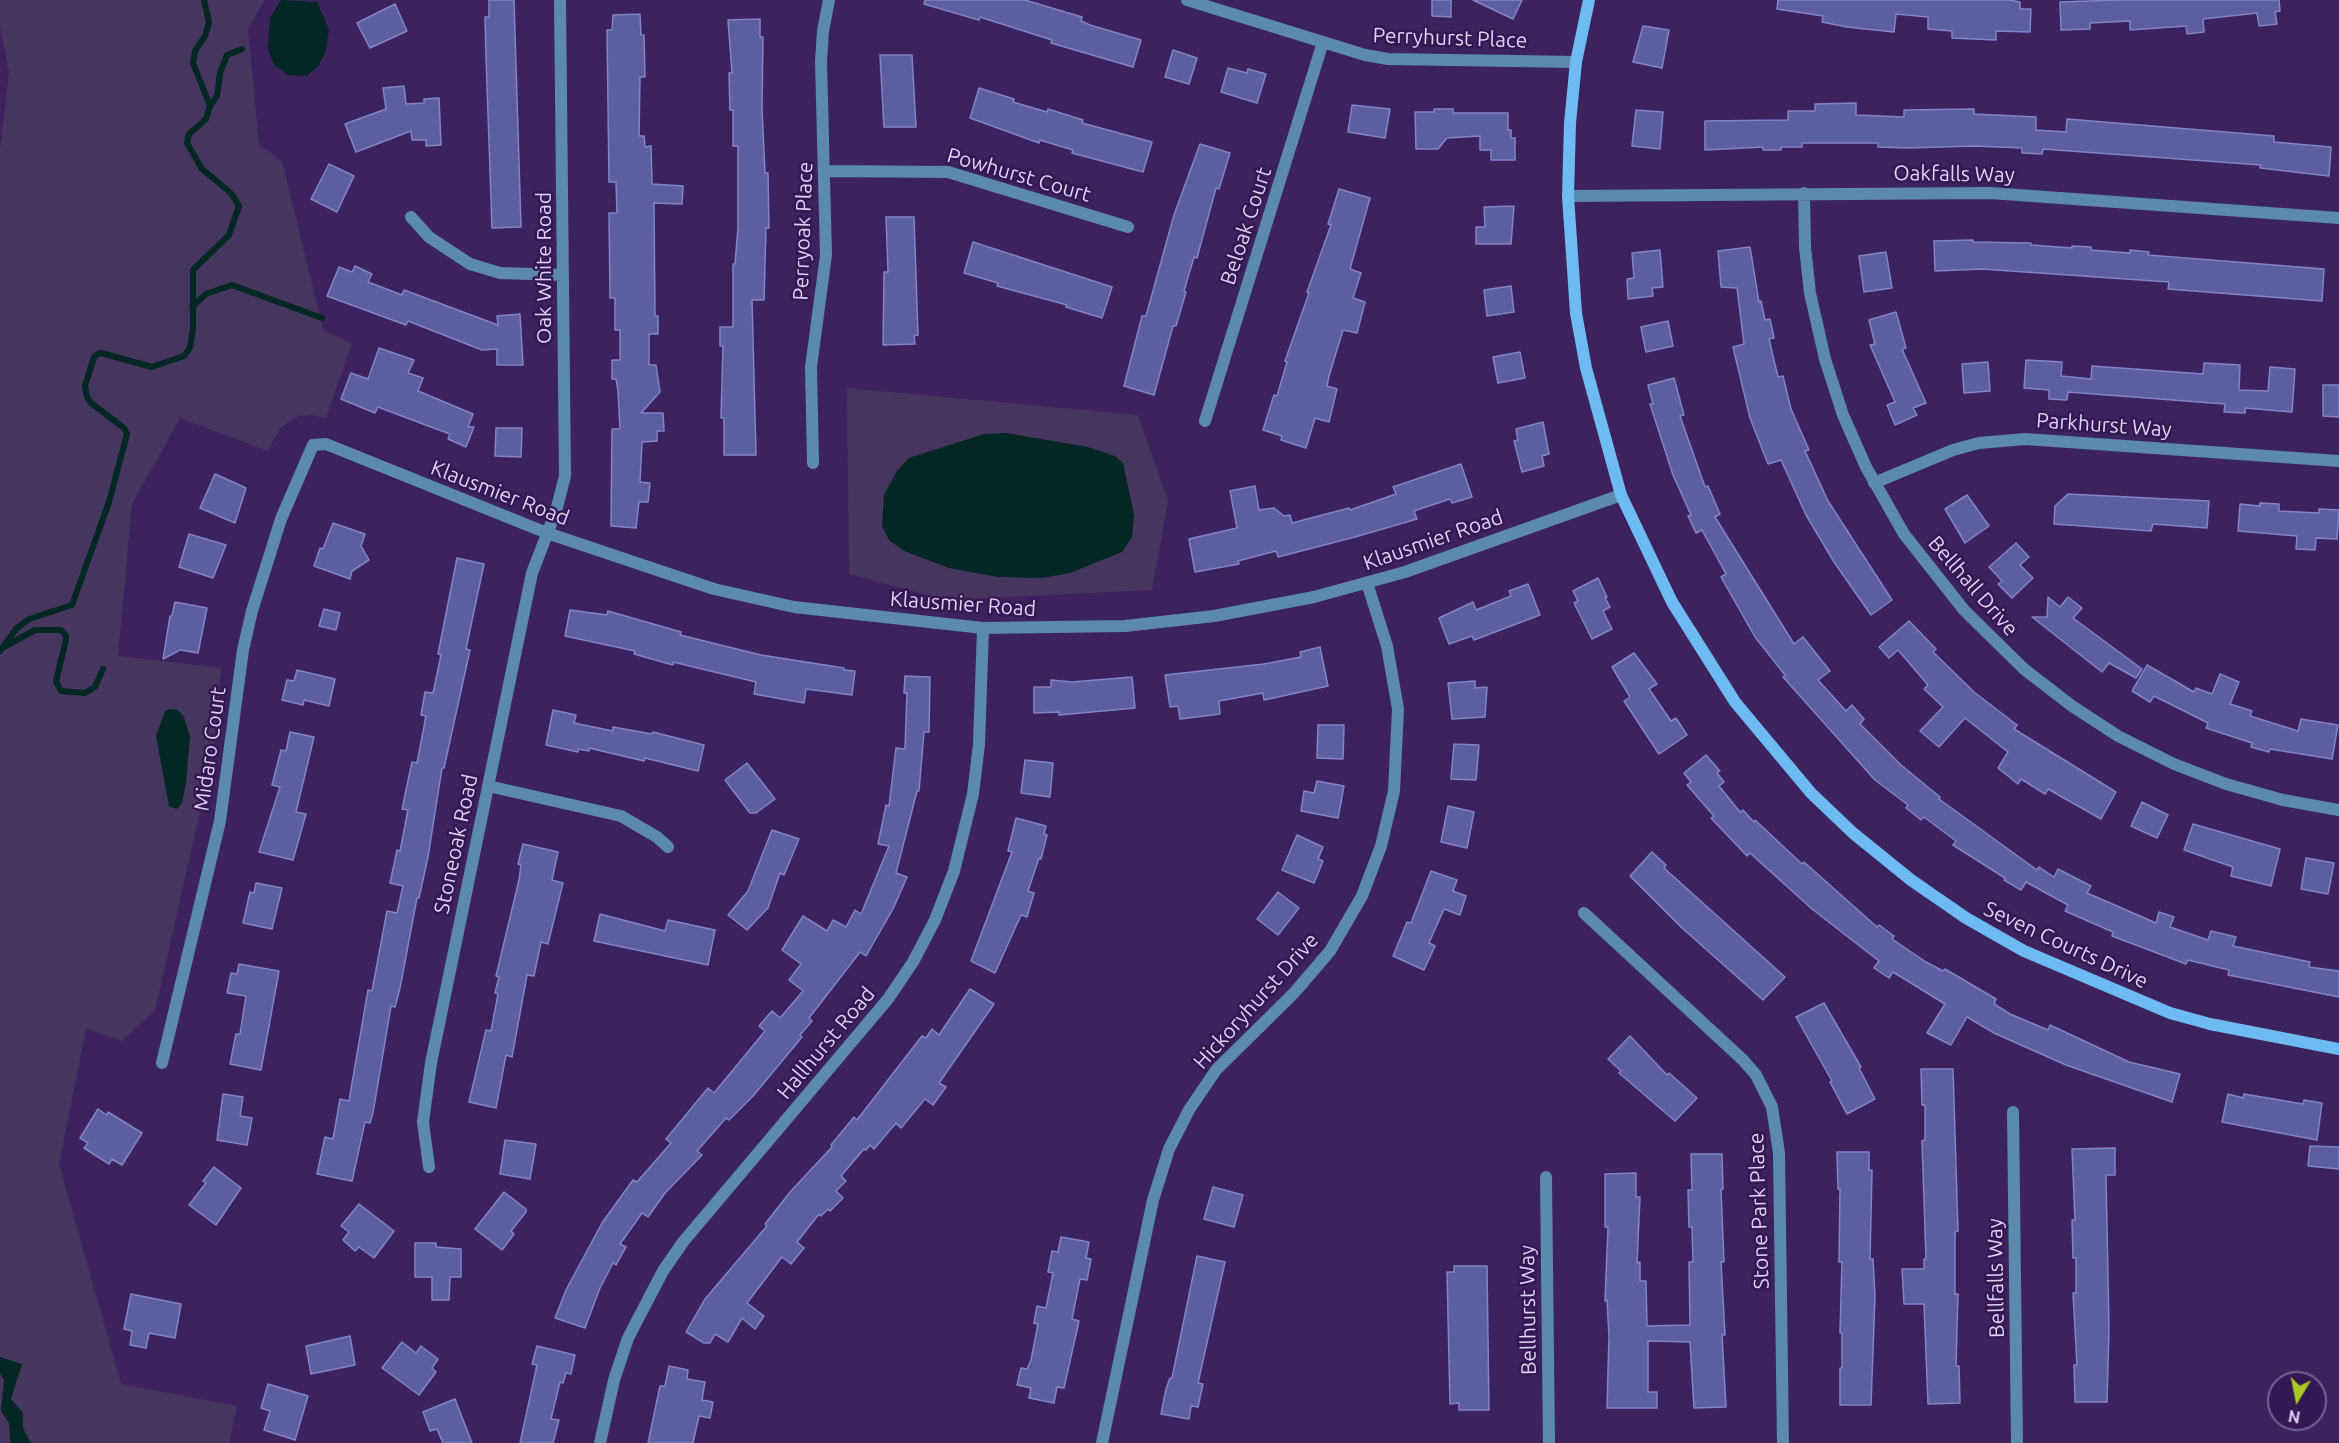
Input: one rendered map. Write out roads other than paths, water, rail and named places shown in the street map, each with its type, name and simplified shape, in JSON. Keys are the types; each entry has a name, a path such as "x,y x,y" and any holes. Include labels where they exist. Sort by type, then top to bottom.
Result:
{"street":[{"name":"Oak White Road","path":"547,533 556,511 565,476 560,0"},
{"name":"Perryoak Place","path":"813,463 812,366 825,279 826,171 821,61 823,31 829,0"},
{"name":"Perryhurst Place","path":"1187,0 1323,42 1388,59 1576,62"},
{"name":"Seven Courts Drive","path":"1589,0 1576,62 1570,123 1568,196 1576,313 1586,368 1621,495 1672,603 1708,664 1741,710 1811,793 1852,833 1911,880 1966,918 2024,951 2126,997 2210,1024 2339,1048"},
{"name":"Beloak Court","path":"1206,421 1323,42"},
{"name":"Powhurst Court","path":"826,171 948,172 1128,227"},
{"name":"Bellhall Drive","path":"1804,193 1807,272 1819,337 1843,415 1874,483 1909,542 1964,610 2024,669 2072,706 2118,736 2199,775 2273,797 2339,810"},
{"name":"Oakfalls Way","path":"1568,196 1990,193 2339,218"},
{"path":"411,217 436,243 470,264 501,273 563,275"},
{"name":"Parkhurst Way","path":"1874,483 1953,450 1979,443 2025,439 2339,461"},
{"name":"Klausmier Road","path":"313,445 326,444 547,533 714,589 763,601 908,622 983,628 1125,626 1214,616 1314,597 1405,572 1621,495"},
{"name":"Midaro Court","path":"162,1063 222,810 243,650 252,611 281,519 313,445"},
{"name":"Stoneoak Road","path":"429,1167 423,1122 424,1099 532,573 547,533"},
{"name":"Hickoryhurst Drive","path":"1102,1443 1153,1200 1169,1149 1189,1110 1216,1070 1294,993 1330,951 1362,896 1381,846 1394,791 1398,709 1387,646 1367,583"},
{"name":"Hallhurst Road","path":"600,1443 628,1338 663,1271 683,1242 888,999 914,962 935,920 959,855 974,794 979,744 983,628"},
{"path":"488,786 621,816 657,837 668,847"},
{"name":"Stone Park Place","path":"1584,913 1743,1060 1756,1075 1772,1107 1779,1153 1783,1443"},
{"name":"Bellfalls Way","path":"2013,1112 2017,1443"},
{"name":"Bellhurst Way","path":"1546,1177 1549,1443"}],"waterway":[{"path":"204,0 209,22 205,36 195,51 193,63 210,106"},
{"path":"0,651 16,629 29,619 72,605 109,502 127,434 124,428 91,403 87,397 85,386 94,357 99,353 105,354 152,367 184,356 190,348 193,329 193,270 229,235 239,206 231,193 202,169 187,143 189,134 206,119 210,106 217,96 220,73 227,55 242,49"},
{"path":"192,307 206,294 232,285 322,318"},
{"path":"4,647 35,630 61,630 66,636 56,681 61,691 85,693 95,687 103,669"}]}
